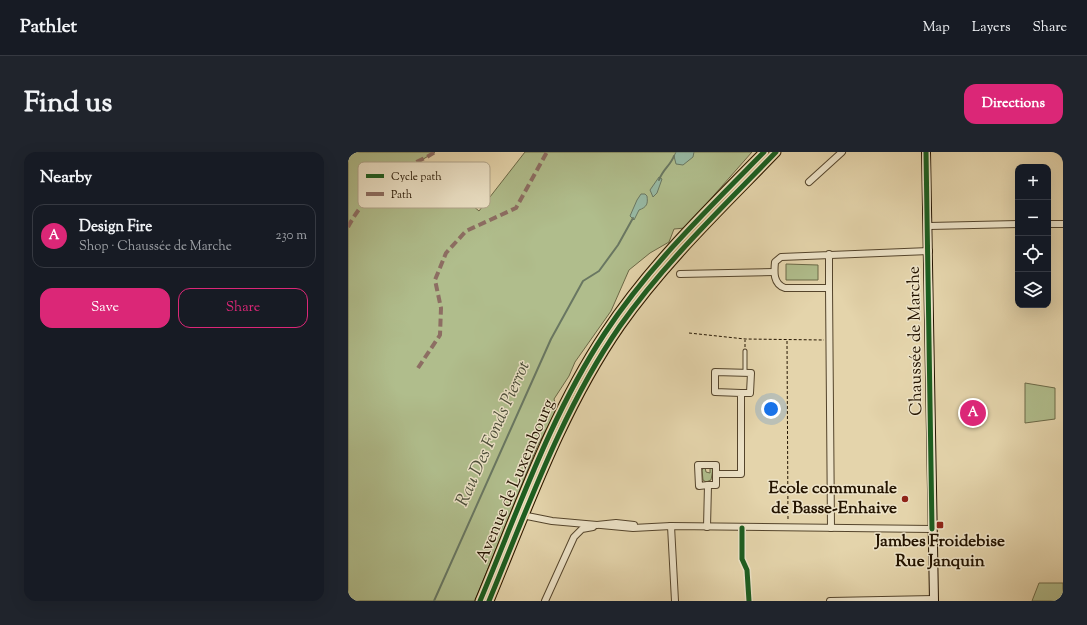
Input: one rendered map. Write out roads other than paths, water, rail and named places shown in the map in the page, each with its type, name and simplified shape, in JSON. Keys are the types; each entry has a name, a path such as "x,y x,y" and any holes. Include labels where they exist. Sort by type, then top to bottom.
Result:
{"main road":[{"name":"Avenue de Luxembourg","path":"489,601 561,409 585,365 616,316 656,266 764,152"},
{"name":"Avenue de Luxembourg","path":"480,601 569,412 596,363 619,327 663,270 776,152"},
{"name":"Chaussée de Marche","path":"926,152 929,226 934,600"}],"street":[{"path":"809,182 842,152"},
{"path":"929,226 1015,224"},
{"path":"1051,224 1063,224"},
{"path":"829,288 782,287 776,280 774,262 779,257 929,251"},
{"path":"829,254 831,528"},
{"path":"680,274 774,272"},
{"path":"715,372 751,373 750,392 740,393 715,392 715,372"},
{"path":"716,474 741,474 740,393"},
{"path":"698,465 716,465 716,485 708,485 699,486 698,465"},
{"path":"706,527 708,485"},
{"path":"521,514 552,521 599,525"},
{"path":"545,601 574,537 582,530 599,525 616,523 651,526 742,528 932,529"},
{"path":"671,526 674,601"},
{"path":"830,601 934,600"}],"lane":[{"path":"745,351 745,372"}],"waterway":[{"path":"659,180 674,156"},
{"name":"Rau Des Fonds Pierrot","path":"434,601 551,339 583,281 599,271 618,245 633,218"}],"place":[{"name":"Design Fire","path":"973,413"},
{"name":"Ecole communale de Basse-Enhaive","path":"905,499"},
{"name":"Jambes Froidebise Rue Janquin","path":"940,525"}]}
